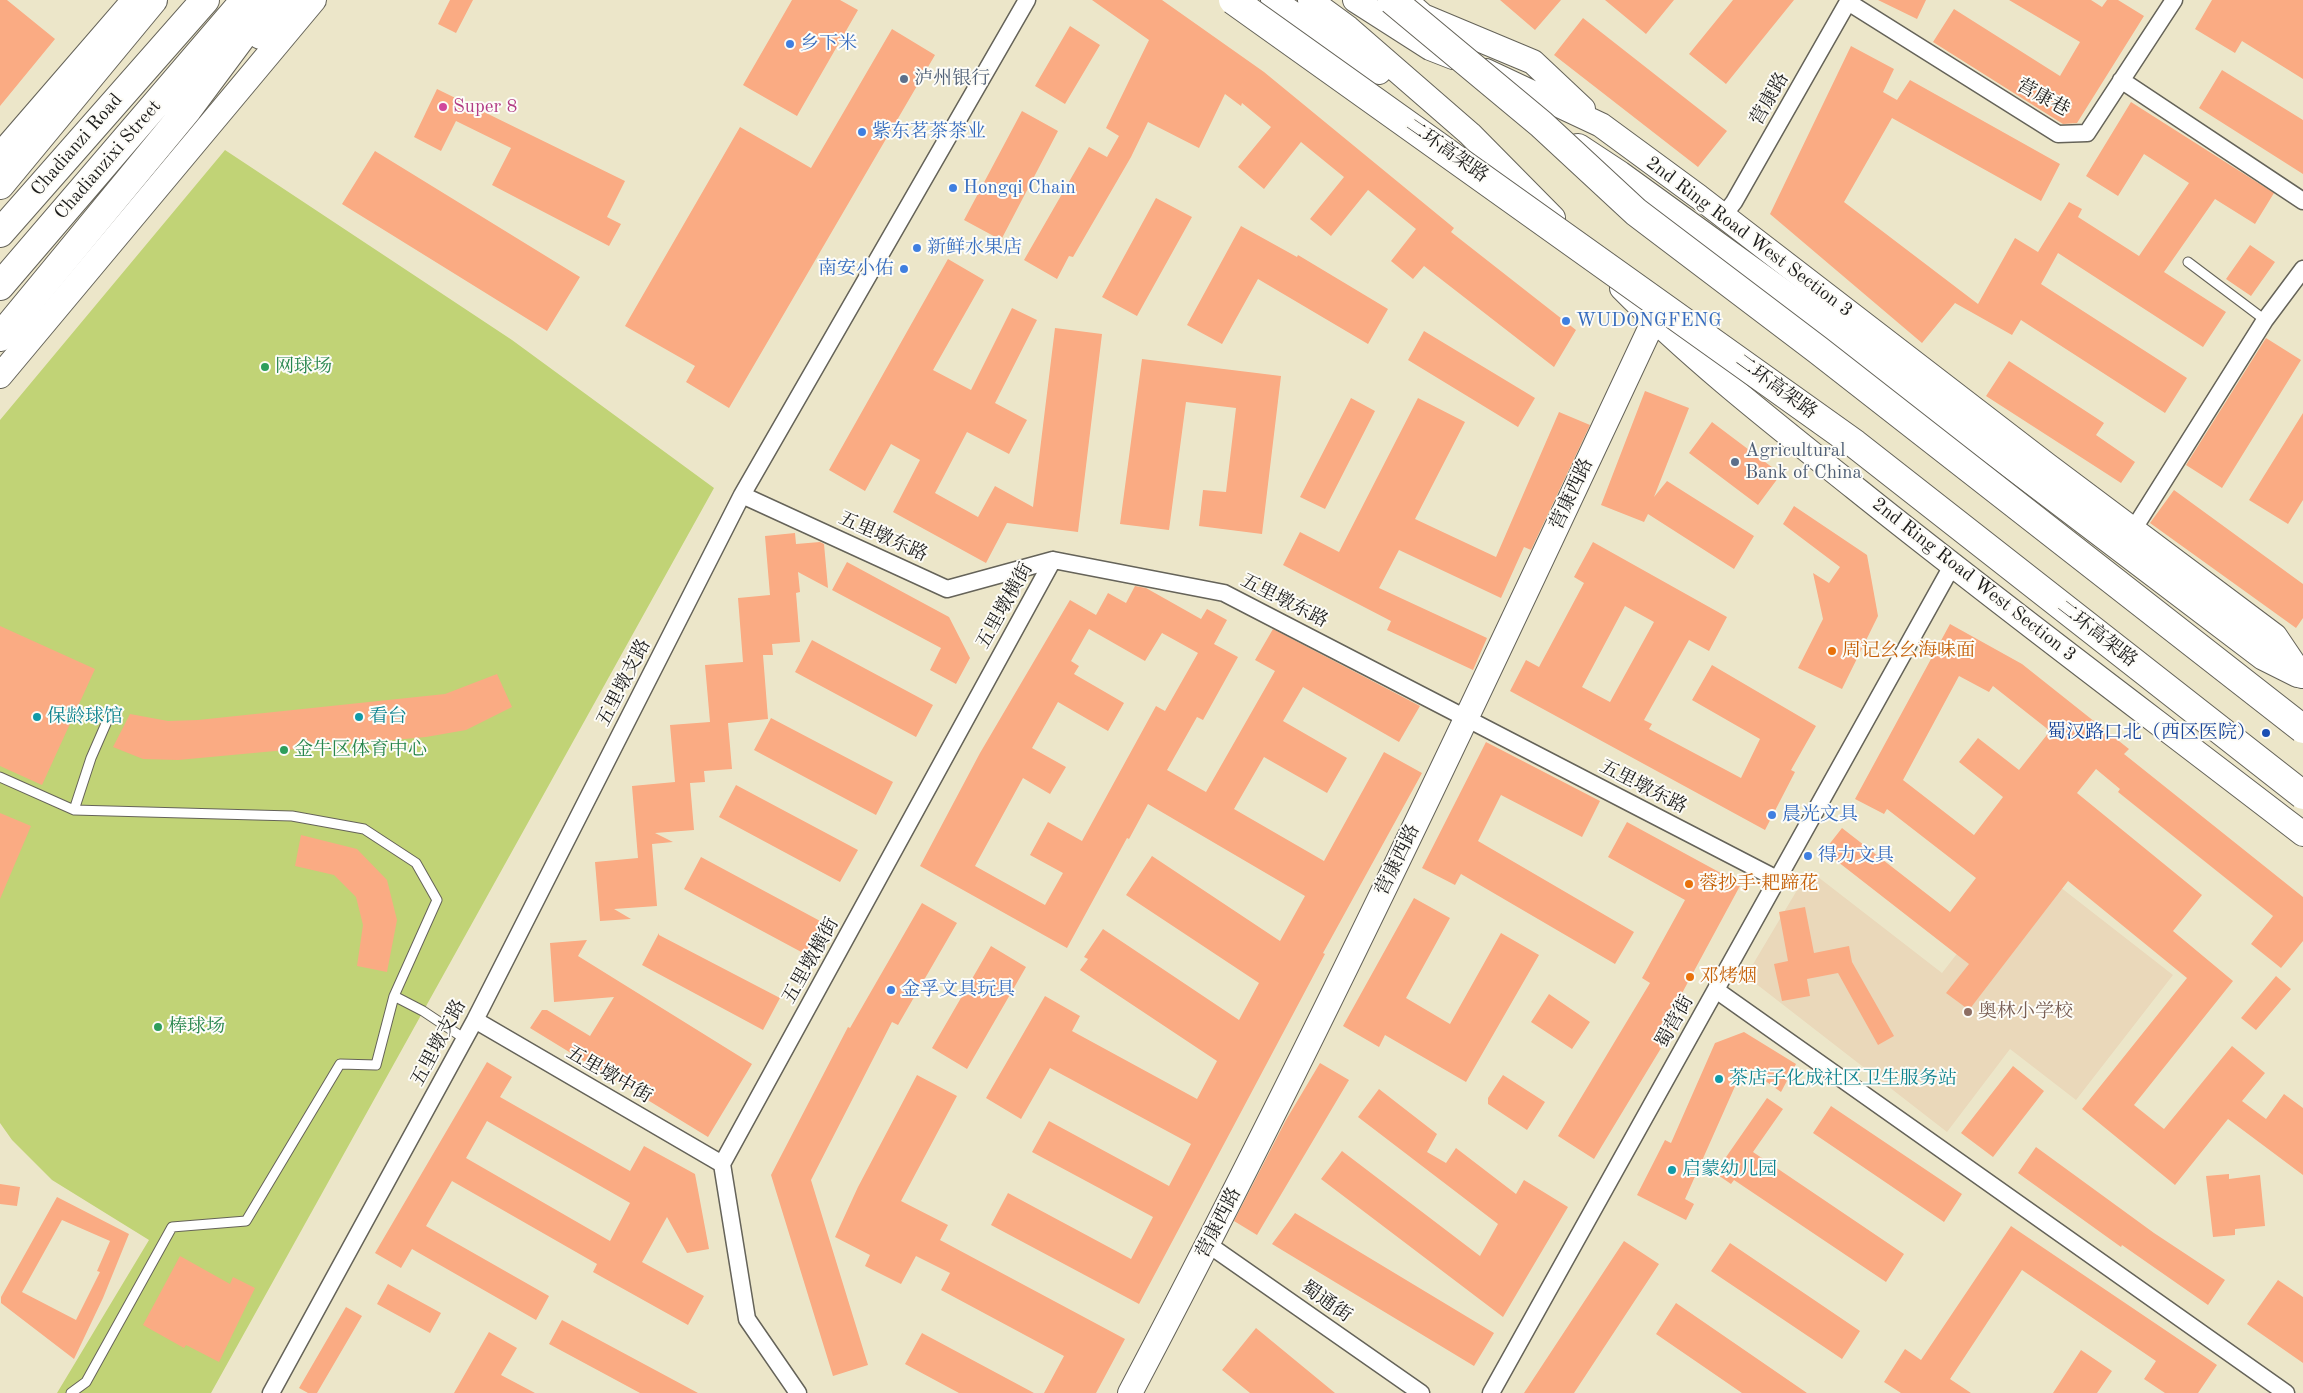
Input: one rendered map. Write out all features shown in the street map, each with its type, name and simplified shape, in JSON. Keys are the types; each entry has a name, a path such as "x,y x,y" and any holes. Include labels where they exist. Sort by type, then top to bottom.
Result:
{"highway":[{"path":"0,185 153,0"},
{"path":"53,123 166,0"},
{"name":"Chadianzi Road","path":"0,234 205,0"},
{"name":"Chadianzixi Street","path":"0,286 245,0"},
{"path":"0,337 188,109 269,0"},
{"path":"188,109 294,0"},
{"name":"二环高架路","path":"1233,0 1855,444 2303,795"},
{"path":"1373,4 1541,124 1634,186 1866,354 2264,656 2301,671"},
{"path":"1541,124 1636,212 1818,350 2303,729"}],"main road":[{"path":"0,155 134,0"},
{"path":"0,376 314,0"},
{"path":"1273,0 1470,134"},
{"name":"2nd Ring Road West Section 3","path":"1310,0 1348,28 1470,134 1654,320 1719,378 1952,566 2303,834"},
{"path":"1404,0 1423,16 1533,62 1601,125"},
{"name":"2nd Ring Road West Section 3","path":"1373,4 1430,48 1500,77 1601,125 1724,216 2275,636 2301,671"},
{"name":"营康西路","path":"1130,1393 1208,1244 1468,718 1654,320"}],"street":[{"name":"五里墩支路","path":"271,1393 475,1020 742,495 1027,0"},
{"name":"营康巷","path":"1849,1 2058,134 2087,132 2174,0"},
{"name":"营康路","path":"1724,216 1734,202 1849,1"},
{"path":"2121,80 2303,201"},
{"path":"2134,530 2265,320 2303,269"},
{"name":"五里墩东路","path":"742,495 947,588 1053,560 1224,593 1777,879"},
{"name":"五里墩横街","path":"722,1164 1053,560"},
{"name":"蜀营街","path":"1491,1393 1952,566"},
{"path":"1716,990 2286,1393"},
{"name":"五里墩中街","path":"475,1020 722,1164"},
{"path":"722,1164 747,1319 798,1393"},
{"name":"蜀通街","path":"1208,1244 1422,1393"}],"lane":[{"path":"2188,262 2265,320"},
{"path":"74,810 91,758 108,719"},
{"path":"0,777 74,810 292,816 364,829 416,863 437,900 394,996 376,1065 340,1064 246,1221 172,1227 86,1382 71,1393"},
{"path":"394,996 423,1011 465,1039"}],"shaded area":[{"name":"奥林小学校","path":"2028,862 2173,975 2076,1100 2010,1049 1947,1132 1746,976 1809,870 1942,973"}],"green space":[{"name":"金牛区体育中心","path":"225,150 512,340 714,488 211,1393 57,1393 149,1240 52,1180 12,1140 0,1123 0,420"}],"building":[{"path":"0,0 7,0 55,39 0,106"},
{"path":"450,0 473,0 456,33 438,24"},
{"path":"792,0 840,0 858,10 797,116 743,85"},
{"path":"1092,0 1162,0 1264,72 1454,228 1451,232 1576,330 1554,367 1424,266 1413,279 1391,261 1416,229 1368,190 1331,236 1310,219 1344,177 1301,142 1264,189 1238,167 1271,127 1242,103 1241,106 1225,94 1199,148 1148,122 1131,157 1073,257 1069,256 1057,279 1024,260 1089,147 1107,157 1119,136 1106,128 1149,40"},
{"path":"1500,0 1561,0 1535,30"},
{"path":"1605,0 1674,0 1646,34"},
{"path":"1733,0 1794,0 1726,84 1689,54"},
{"path":"1878,0 1926,0 1917,19"},
{"path":"2009,0 2091,0 2102,7 2107,0 2118,0 2144,16 2077,123 2063,124 1933,42 1954,9 2060,76 2080,42"},
{"path":"2212,0 2303,0 2303,79 2242,41 2235,53 2195,29"},
{"path":"1583,18 1727,131 1698,167 1554,55"},
{"path":"1070,26 1100,45 1065,104 1035,86"},
{"path":"892,29 935,55 729,408 686,382 695,366 625,326 740,127 811,168"},
{"path":"1851,46 1894,69 1883,92 1897,100 1910,80 2060,164 2041,201 1892,118 1844,202 1978,304 2015,238 2038,252 2069,202 2082,209 2078,217 2139,256 2189,183 2144,154 2118,196 2086,176 2131,102 2274,193 2255,224 2215,199 2164,272 2226,312 2203,347 2058,253 2041,284 2187,378 2165,413 2021,320 2012,335 1955,303 1922,343 1770,214"},
{"path":"2222,70 2303,120 2303,174 2199,108"},
{"path":"437,89 625,181 607,217 621,224 609,246 492,185 511,148 456,121 441,151 414,137"},
{"path":"1022,111 1058,131 1001,240 964,220"},
{"path":"375,151 580,277 547,331 342,204"},
{"path":"1156,198 1192,217 1137,316 1102,297"},
{"path":"1241,226 1297,257 1298,255 1388,309 1368,344 1258,279 1222,344 1187,325"},
{"path":"2250,245 2275,262 2251,296 2226,279"},
{"path":"948,259 984,280 933,370 971,390 1012,308 1037,320 995,403 1027,420 1009,454 967,432 935,493 978,517 995,486 1033,507 1055,328 1102,334 1078,532 1007,523 986,563 893,512 920,460 891,444 865,491 829,470"},
{"path":"1424,331 1535,398 1518,427 1408,360"},
{"path":"2266,338 2301,360 2222,488 2186,465"},
{"path":"1142,359 1281,376 1262,534 1199,526 1203,490 1226,492 1236,408 1186,402 1169,530 1120,524"},
{"path":"2009,361 2104,423 2096,435 2135,462 2121,483 1986,396"},
{"path":"1645,391 1689,408 1654,497 1667,481 1754,536 1734,569 1648,514 1644,522 1601,505"},
{"path":"1351,398 1375,411 1325,509 1300,497"},
{"path":"1418,398 1465,422 1415,519 1496,557 1559,412 1590,425 1531,550 1524,547 1501,598 1399,550 1379,588 1487,638 1473,670 1387,630 1391,621 1283,565 1300,532 1339,552"},
{"path":"2303,413 2303,500 2288,524 2249,500"},
{"path":"1712,422 1781,474 1758,505 1689,453"},
{"path":"2174,490 2303,584 2303,618 2296,628 2150,523"},
{"path":"1794,506 1867,555 1878,616 1842,689 1798,668 1823,619 1813,573 1829,583 1840,567 1783,524"},
{"path":"795,533 796,544 820,542 824,544 828,588 798,572 800,592 796,593 800,642 772,644 773,655 763,655 768,719 728,723 732,769 704,771 705,782 690,783 694,830 655,833 673,842 652,844 657,906 614,909 631,919 600,921 595,862 638,858 632,786 675,782 670,725 710,722 705,665 743,662 738,598 770,595 765,536"},
{"path":"1593,542 1727,617 1709,651 1689,640 1644,720 1652,724 1649,729 1741,778 1760,739 1692,700 1712,665 1816,726 1791,770 1795,772 1765,830 1510,691 1526,660 1539,667 1584,583 1574,577","holes":["1625,606 1654,622 1610,702 1582,687"]},
{"path":"847,562 949,617 970,658 956,684 930,670 941,648 832,590"},
{"path":"1135,586 1146,588 1201,619 1207,609 1227,620 1214,644 1238,657 1203,720 1197,717 1167,770 1206,792 1275,671 1255,660 1273,629 1420,706 1399,742 1303,687 1283,721 1347,758 1327,793 1264,757 1234,809 1324,861 1384,752 1422,773 1323,953 1325,954 1139,1304 991,1225 1008,1193 1131,1259 1153,1217 1032,1152 1049,1121 1169,1186 1191,1144 1050,1068 1021,1119 986,1098 1045,996 1080,1016 1072,1031 1197,1099 1217,1061 1080,970 1088,959 1084,957 1103,929 1239,1020 1259,983 1126,895 1152,856 1280,941 1305,896 1148,804 1129,839 1127,838 1067,948 920,866 980,753 1070,600 1096,615 1108,593 1126,603","holes":["1089,629 1145,661 1162,633 1198,653 1165,711 1156,706 1082,841 1048,822 1030,855 1063,873 1045,905 975,866 1023,778 1050,794 1066,767 1032,748 1058,702 1108,731 1124,703 1074,674 1079,666 1071,661"]},
{"path":"1950,624 2022,664 2129,749 2124,754 2303,897 2303,941 2281,968 2251,944 2273,916 2118,792 2120,789 2096,769 2077,793 2202,895 2173,931 2233,981 2134,1105 2164,1129 2232,1046 2265,1073 2242,1101 2266,1119 2284,1094 2303,1108 2303,1175 2228,1119 2175,1185 2082,1109 2187,978 2068,881 1969,1010 1946,993 1969,964 1824,851 1842,828 1950,912 1976,878 1887,809 1884,814 1855,799","holes":["1959,676 1989,692 1993,686 2050,731 2019,770 1978,738 1959,762 2003,797 1974,835 1903,780"]},
{"name":"保龄球馆","path":"0,626 95,669 42,785 0,766"},
{"path":"812,640 933,705 916,737 795,672"},
{"name":"看台","path":"497,674 512,707 466,730 426,737 178,760 143,759 113,747 130,714 168,721 198,720 445,694"},
{"path":"771,718 893,782 876,815 754,750"},
{"path":"1486,742 1600,801 1582,837 1501,795 1478,841 1634,932 1615,964 1461,874 1455,885 1422,868"},
{"path":"736,785 858,850 840,882 719,817"},
{"path":"0,813 31,826 0,899"},
{"path":"1627,822 1741,884 1667,1021 1675,1025 1594,1159 1558,1136 1650,983 1642,978 1685,900 1608,857"},
{"path":"301,835 357,849 387,880 397,920 387,972 357,966 363,925 356,897 334,875 295,866"},
{"path":"701,857 822,922 805,954 684,889"},
{"path":"1414,898 1450,918 1406,998 1450,1024 1501,933 1539,955 1466,1082 1385,1035 1379,1047 1343,1026"},
{"path":"922,903 957,923 898,1025 892,1022 811,1180 868,1365 833,1376 771,1175 848,1027 850,1028"},
{"path":"1805,907 1814,953 1849,946 1852,962 1894,1036 1878,1045 1838,973 1807,979 1810,996 1782,1001 1774,964 1788,961 1779,912"},
{"path":"659,933 659,935 780,998 763,1030 642,965"},
{"path":"587,940 578,956 752,1064 708,1137 530,1028 542,1010 547,1010 590,1036 614,997 554,1002 550,943"},
{"path":"991,946 1026,967 967,1069 932,1048"},
{"path":"2276,976 2291,989 2256,1030 2241,1018"},
{"path":"1549,994 1590,1022 1572,1049 1531,1022"},
{"path":"1744,1032 1796,1064 1781,1092 1744,1066 1685,1199 1694,1204 1686,1220 1637,1195 1665,1140 1671,1143 1715,1043"},
{"path":"487,1062 512,1077 500,1097 630,1171 644,1146 695,1174 709,1249 687,1253 667,1217 642,1262 704,1296 688,1325 593,1272 597,1264 452,1181 426,1226 549,1296 536,1320 412,1249 401,1268 375,1253","holes":["487,1121 630,1203 610,1241 466,1158"]},
{"path":"1320,1063 1349,1080 1257,1235 1234,1221 1286,1120"},
{"path":"2013,1066 2044,1091 1993,1157 1961,1133"},
{"path":"917,1075 957,1096 901,1201 948,1225 940,1240 1125,1339 1096,1393 1044,1393 1064,1356 941,1290 950,1273 916,1256 901,1284 865,1266 870,1255 835,1237 858,1187"},
{"path":"1503,1075 1545,1102 1527,1130 1488,1104 1488,1098"},
{"path":"1379,1089 1437,1134 1427,1152 1446,1163 1456,1148 1516,1194 1524,1180 1568,1207 1503,1317 1321,1179 1342,1151 1480,1256 1498,1224 1358,1117"},
{"path":"1767,1098 1783,1109 1753,1152 1904,1254 1886,1282 1734,1180 1731,1184 1715,1173"},
{"path":"1831,1106 1962,1194 1944,1222 1813,1133"},
{"path":"2036,1147 2154,1233 2225,1280 2208,1305 2122,1245 2121,1247 2018,1173"},
{"path":"2229,1174 2229,1179 2260,1175 2265,1226 2235,1229 2235,1235 2213,1237 2206,1176"},
{"path":"0,1184 20,1187 17,1206 0,1204"},
{"path":"57,1197 129,1234 103,1298 74,1359 1,1303 1,1297","holes":["62,1220 110,1241 97,1271 100,1272 76,1320 22,1292"]},
{"path":"1295,1213 1494,1333 1474,1366 1272,1244"},
{"path":"2011,1226 2217,1365 2198,1393 2165,1393 2144,1379 2156,1361 2022,1270 1950,1379 1971,1393 1901,1393 1884,1382 1905,1349 1921,1360"},
{"path":"1624,1241 1659,1264 1574,1393 1524,1393"},
{"path":"1730,1243 1860,1331 1842,1359 1711,1271"},
{"path":"180,1256 230,1284 233,1277 255,1288 219,1362 186,1345 184,1348 143,1325"},
{"path":"2278,1280 2303,1297 2303,1363 2247,1324"},
{"path":"388,1284 441,1313 430,1333 377,1304"},
{"path":"1676,1303 1807,1393 1742,1393 1656,1334"},
{"path":"346,1307 362,1316 317,1393 308,1393 299,1388"},
{"path":"562,1320 698,1393 640,1393 549,1344"},
{"path":"1256,1328 1335,1393 1250,1393 1222,1370"},
{"path":"489,1332 517,1348 501,1375 535,1393 454,1393"},
{"path":"922,1333 1034,1393 959,1393 905,1364"},
{"path":"2081,1350 2112,1371 2097,1393 2053,1393"}],"place":[{"name":"乡下米","path":"790,44"},
{"name":"泸州银行","path":"904,79"},
{"name":"Super 8","path":"443,107"},
{"name":"紫东茗茶茶业","path":"862,132"},
{"name":"Hongqi Chain","path":"953,188"},
{"name":"新鲜水果店","path":"917,248"},
{"name":"南安小佑","path":"904,269"},
{"name":"WUDONGFENG","path":"1566,321"},
{"name":"网球场","path":"265,367"},
{"name":"Agricultural Bank of China","path":"1735,462"},
{"name":"周记幺幺海味面","path":"1832,651"},
{"name":"保龄球馆","path":"37,717"},
{"name":"看台","path":"359,717"},
{"name":"蜀汉路口北（西区医院）","path":"2266,733"},
{"name":"金牛区体育中心","path":"284,750"},
{"name":"晨光文具","path":"1772,815"},
{"name":"得力文具","path":"1808,856"},
{"name":"蓉抄手·耙蹄花","path":"1689,884"},
{"name":"邓烤烟","path":"1690,977"},
{"name":"金孚文具玩具","path":"891,990"},
{"name":"奥林小学校","path":"1968,1012"},
{"name":"棒球场","path":"158,1027"},
{"name":"茶店子化成社区卫生服务站","path":"1719,1079"},
{"name":"启蒙幼儿园","path":"1672,1170"}]}
